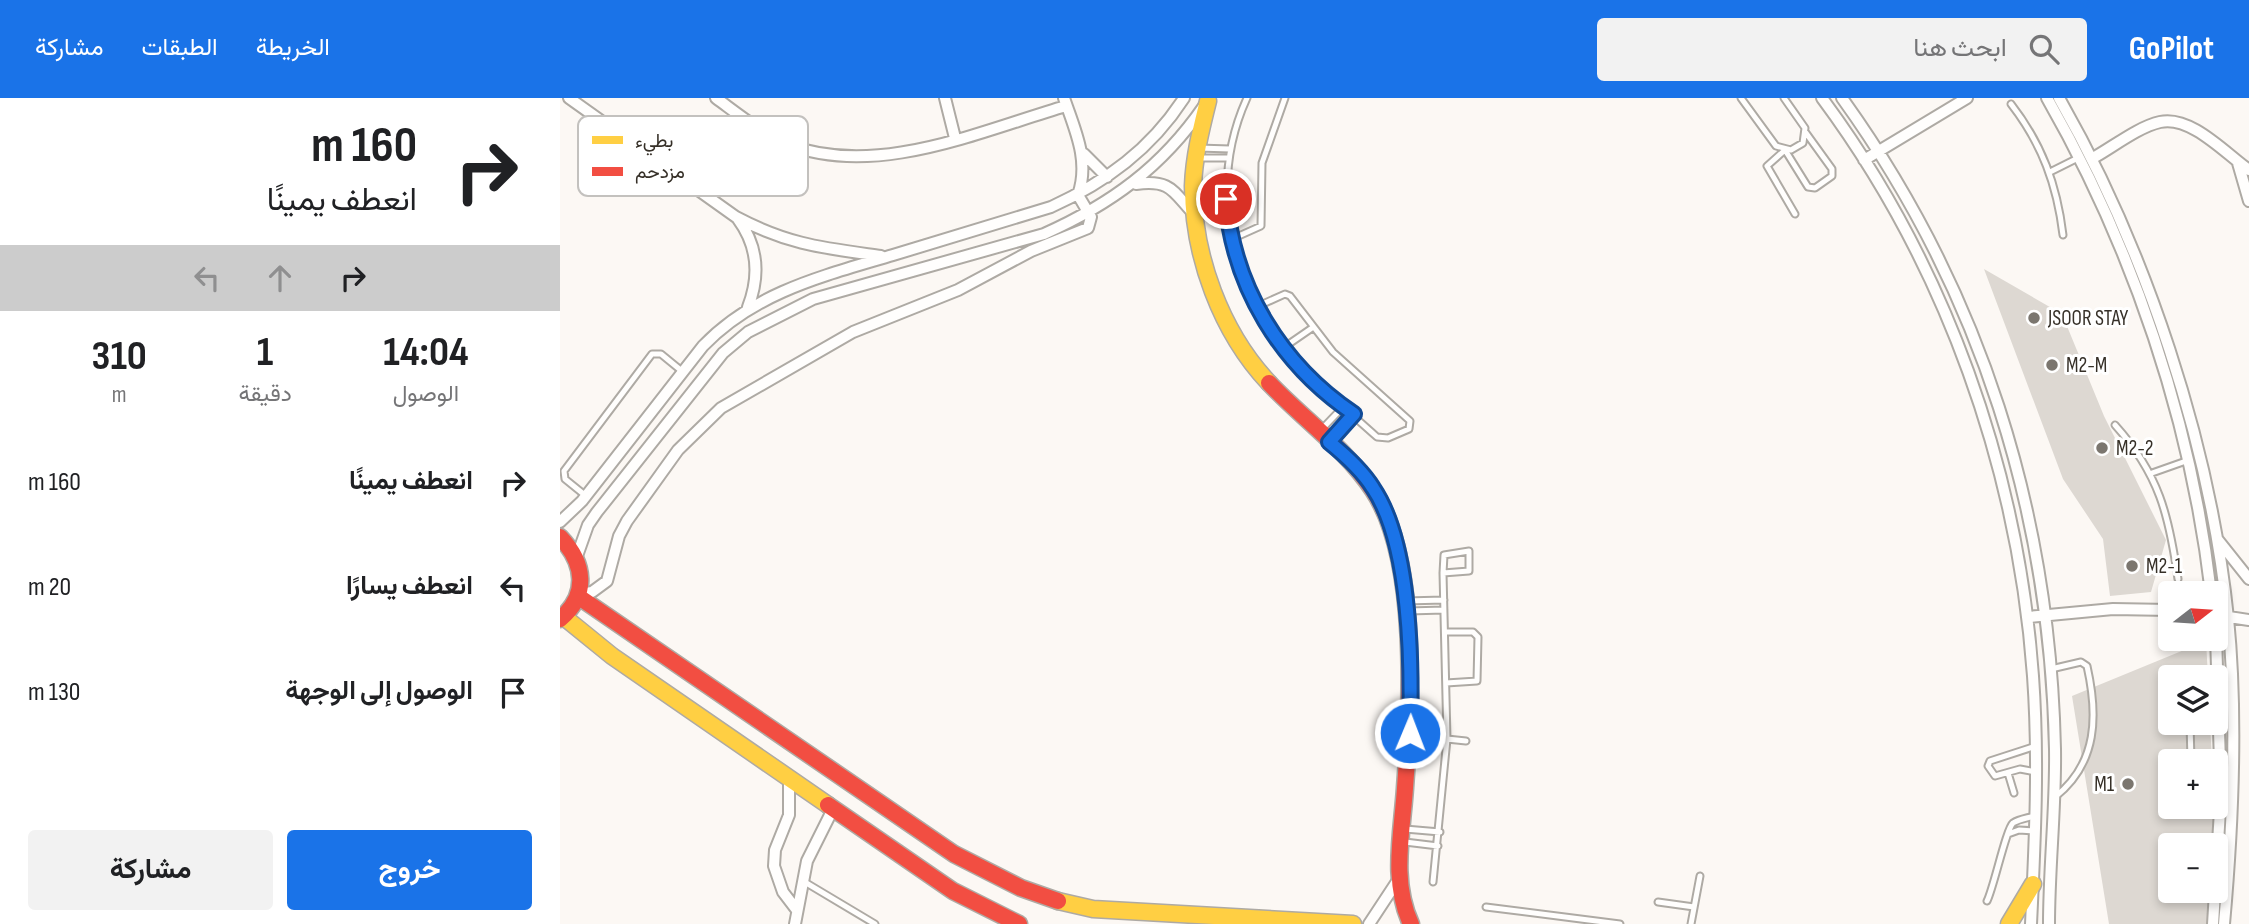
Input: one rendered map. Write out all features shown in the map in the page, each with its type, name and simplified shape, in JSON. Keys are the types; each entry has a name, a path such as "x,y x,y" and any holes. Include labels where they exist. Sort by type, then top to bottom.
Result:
{"street":[{"path":"569,98 594,116"},
{"path":"716,98 741,116"},
{"path":"945,98 955,138"},
{"path":"560,522 586,496 683,372 722,327 748,307 824,275 1051,207 1078,195 1107,177 1162,129 1184,98"},
{"path":"1822,98 1891,204 1932,283 1975,389 2010,507 2028,617 2036,746 2038,815 2031,924"},
{"path":"1842,98 1877,151 1942,266 1997,396 2024,489 2047,614 2051,669 2055,797 2049,924"},
{"path":"1864,160 1967,98"},
{"path":"2047,98 2109,206 2150,295 2181,393 2215,536 2222,581"},
{"path":"2059,98 2093,158 2155,346 2186,461 2209,581"},
{"path":"1208,99 1196,153 1196,216 1208,287 1232,335 1263,379 1373,488 1390,521 1396,544 1405,606 1411,710 1398,880 1402,905 1411,924"},
{"path":"577,556 588,526 597,512 723,353 748,332 813,299 1044,234 1088,212 1133,184 1164,156 1208,99"},
{"path":"579,595 592,593 607,581 619,536 627,522 678,450 720,408 853,332 974,283 1031,251 1085,231 1091,221 1078,195 1083,172 1081,149 1065,102 955,138 884,156 834,157 808,150"},
{"path":"2093,158 2159,122 2172,121 2194,129 2249,170"},
{"path":"1081,149 1093,166 1107,177"},
{"path":"2238,163 2249,201"},
{"path":"1133,184 1156,182 1170,187 1196,216"},
{"path":"707,196 736,217 794,243 887,257"},
{"path":"736,217 749,237 755,261 755,285 748,307"},
{"path":"2215,536 2249,579"},
{"path":"560,537 577,556 582,581 579,595 562,618 612,656 953,891 1018,924"},
{"path":"579,595 917,830 986,874 1037,897 1093,909 1353,924"},
{"path":"2028,617 2113,609 2158,610"},
{"path":"2228,617 2249,620"},
{"path":"612,656 630,630"},
{"path":"2217,651 2221,749"},
{"path":"2224,749 2227,651"},
{"path":"789,778 789,815 775,850 774,866 783,892 796,909"},
{"path":"795,924 801,880 814,843 833,809"},
{"path":"2213,924 2221,819"},
{"path":"2223,819 2224,924"},
{"path":"1368,924 1398,880"},
{"path":"2009,924 2033,884"}],"lane":[{"path":"1247,98 1230,149 1226,199 1241,274 1256,307 1283,348 1304,373 1380,438 1410,426 1410,421 1333,352 1287,294 1256,307"},
{"path":"1232,239 1261,226 1262,163 1285,98"},
{"path":"1741,98 1772,142 1785,150 1808,187 1815,188 1829,179 1832,169 1784,98"},
{"path":"2011,104 2034,136 2050,172 2063,235"},
{"path":"1795,214 1767,169 1768,162 1785,150 1800,146 1806,133"},
{"path":"1196,153 1230,149"},
{"path":"1196,153 1229,158"},
{"path":"2050,172 2080,157"},
{"path":"1283,348 1312,328"},
{"path":"586,496 565,479 564,471 652,354 661,354 683,372"},
{"path":"1324,437 1343,407"},
{"path":"1324,437 1354,414"},
{"path":"2115,425 2152,473 2168,519 2178,579"},
{"path":"2152,473 2186,461"},
{"path":"1433,882 1447,739 1445,632 1444,610 1443,573 1443,559 1448,553 1470,552 1469,570 1443,573"},
{"path":"1405,606 1444,600"},
{"path":"1405,606 1444,610"},
{"path":"1445,632 1473,632 1478,640 1477,681 1446,683"},
{"path":"2051,669 2081,662 2087,666 2094,719 2091,744 2081,768 2055,797"},
{"path":"1447,739 1466,741"},
{"path":"2036,746 1988,763 1993,776 2026,769 2036,772"},
{"path":"2008,773 2014,793"},
{"path":"1987,901 2014,822 2038,815"},
{"path":"2008,834 2019,830 2037,832"},
{"path":"1402,835 1440,832"},
{"path":"1402,835 1438,846"},
{"path":"1691,924 1700,876"},
{"path":"801,880 875,924"},
{"path":"1658,902 1694,907"},
{"path":"1486,906 1620,924"}],"building":[{"path":"1984,269 2062,314 2104,416 2166,540 2151,592 2110,596 2103,539 2063,479"},
{"name":"M1","path":"2182,651 2207,651 2207,665 2158,665 2158,735 2211,735 2211,749 2158,749 2158,819 2215,819 2215,833 2158,833 2158,903 2219,903 2220,924 2109,924 2072,696"}],"traffic: slow":[{"path":"1208,101 1198,143 1193,186 1198,239 1204,266 1224,317 1237,341 1269,383"},
{"path":"564,617 612,656 828,805"},
{"path":"2009,924 2033,884"},
{"path":"1058,901 1093,909 1353,924"}],"traffic: jam":[{"path":"1269,383 1362,475 1388,519 1398,554 1405,593 1410,676 1399,857 1401,891 1411,924"},
{"path":"560,537 575,557 580,579 576,600 560,619"},
{"path":"579,597 954,854 1021,888 1058,901"},
{"path":"828,805 953,891 1019,924"}],"place":[{"name":"JSOOR STAY","path":"2034,318"},
{"name":"M2-M","path":"2052,365"},
{"name":"M2-2","path":"2102,448"},
{"name":"M2-1","path":"2132,566"},
{"name":"M1","path":"2128,784"}],"route":[{"path":"1226,199 1236,257 1256,307 1276,340 1293,361 1328,395 1354,414 1329,442 1373,488 1390,521 1401,572 1405,611 1409,656 1410,733"}]}
